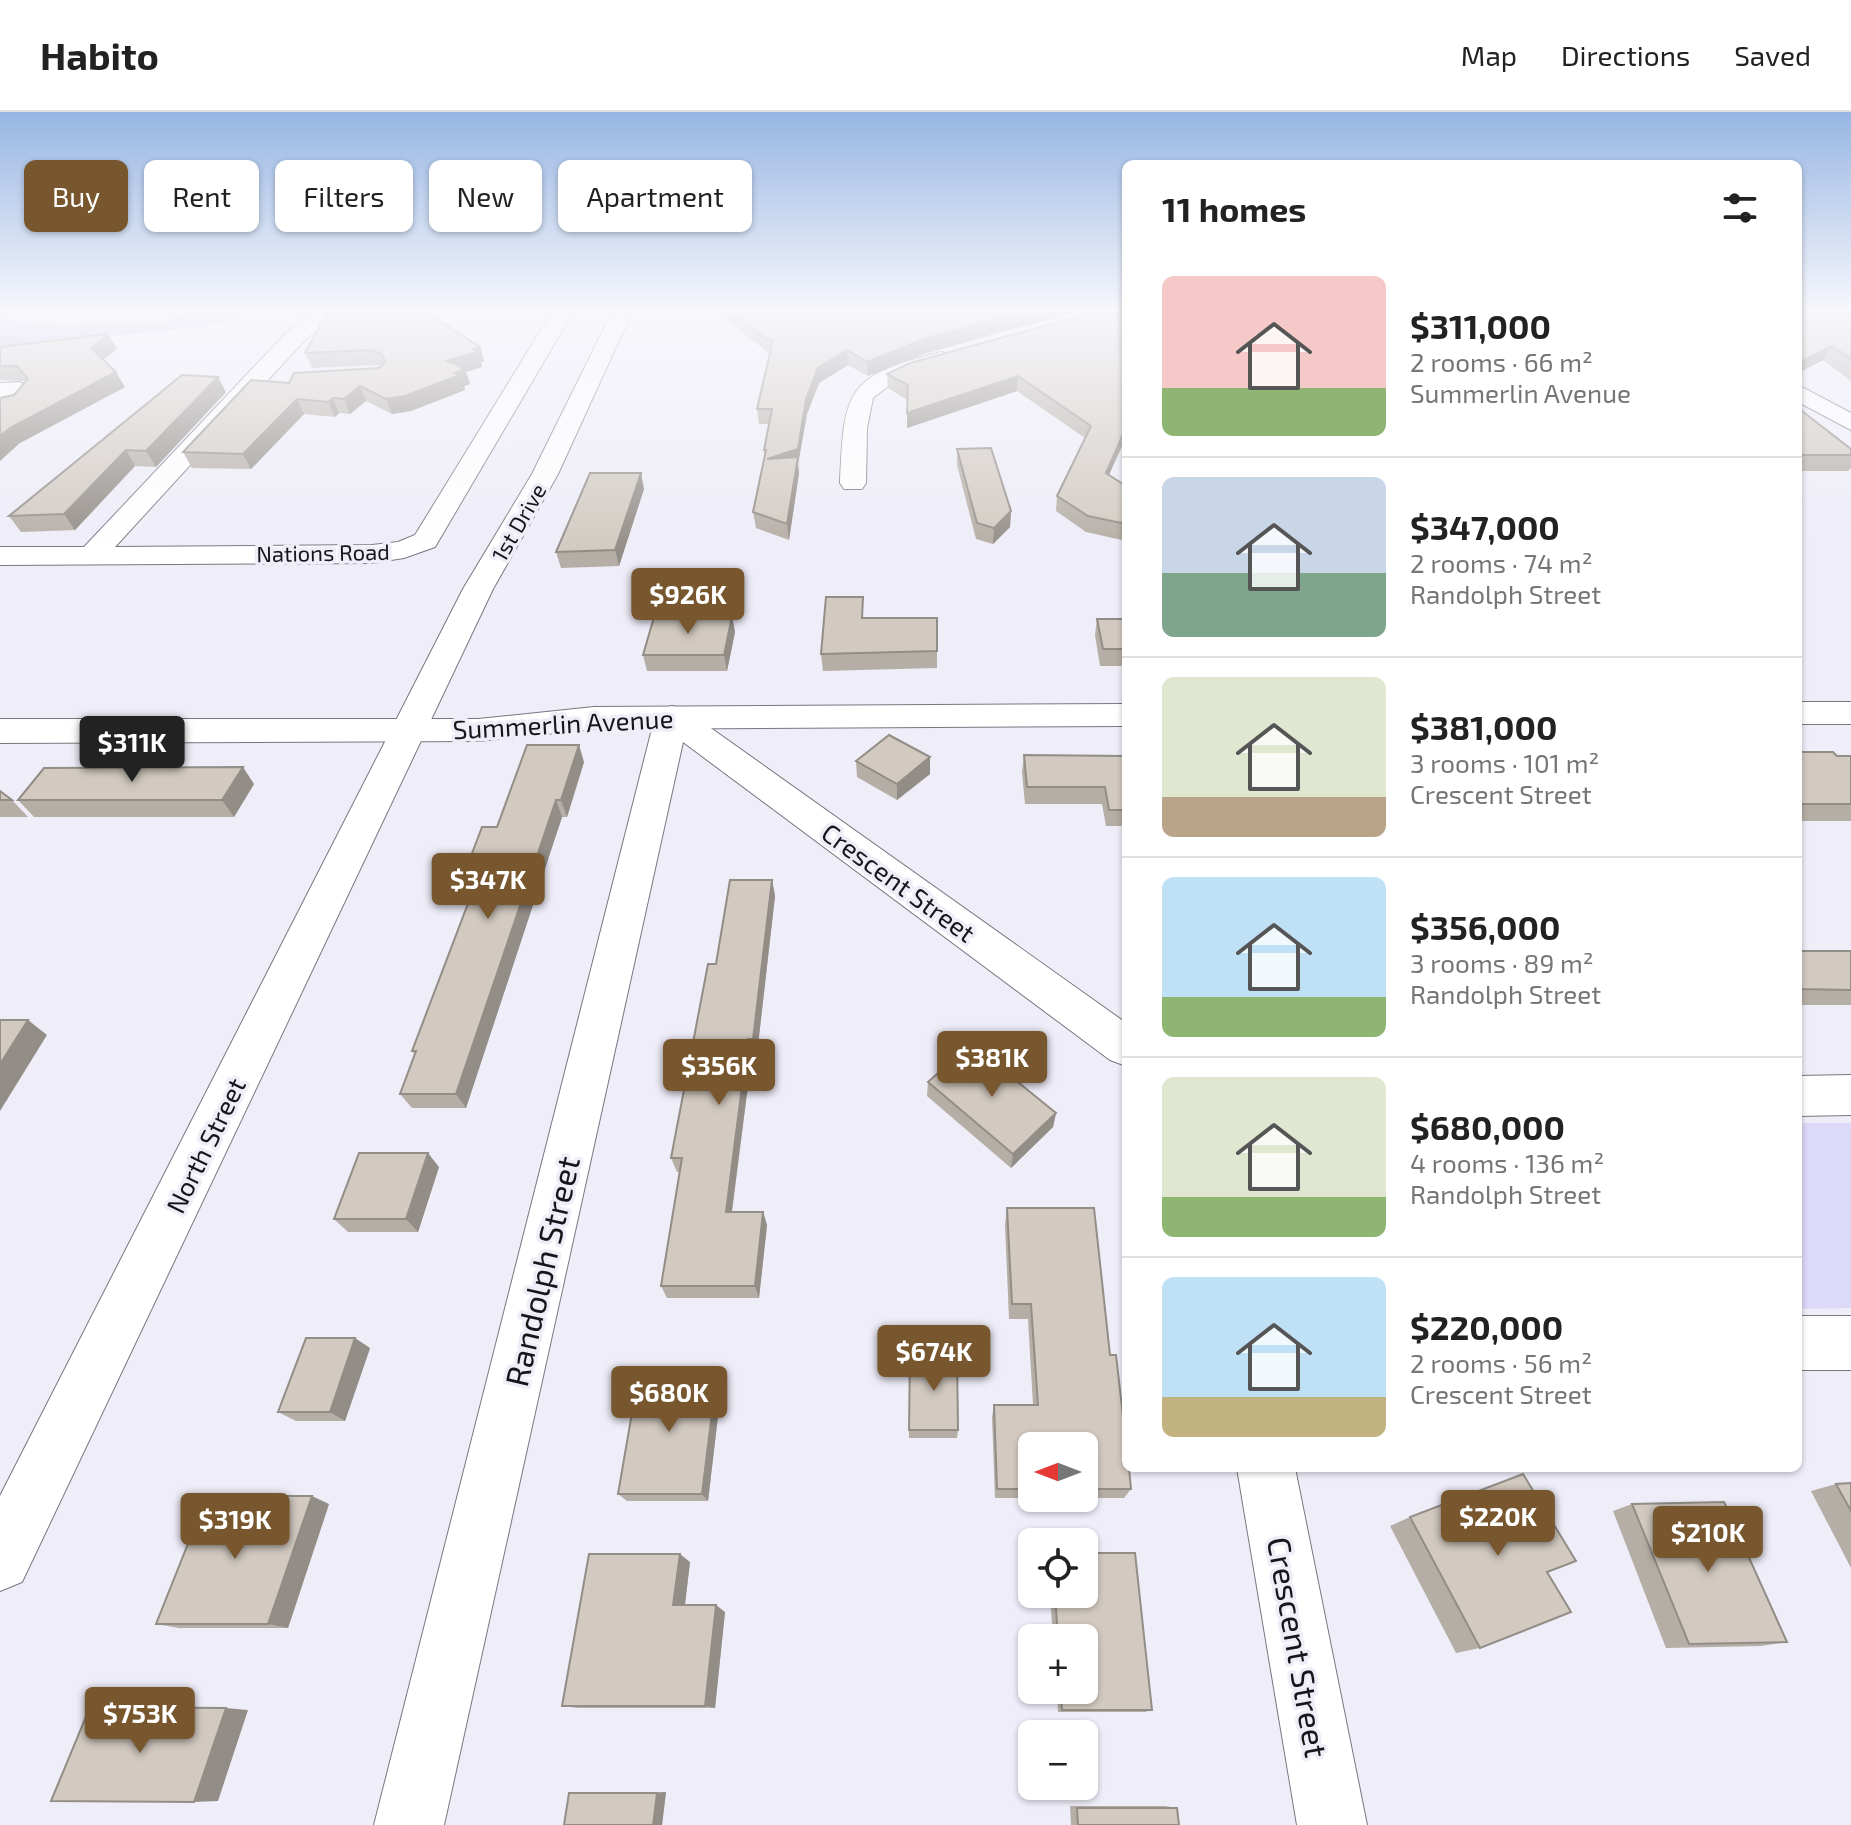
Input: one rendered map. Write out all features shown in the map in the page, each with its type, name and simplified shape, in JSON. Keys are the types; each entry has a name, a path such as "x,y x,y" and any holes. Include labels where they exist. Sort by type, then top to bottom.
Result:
{"street":[{"path":"0,406 15,402 23,394 21,392"},
{"path":"94,553 244,392"},
{"name":"Nations Road","path":"0,556 94,553 372,554 404,550 425,541 515,392"},
{"name":"1st Drive","path":"409,729 478,589 545,474 584,392"},
{"path":"853,483 856,406 863,392"},
{"path":"1802,394 1851,423"},
{"path":"1802,713 1851,713"},
{"name":"Summerlin Avenue","path":"0,731 478,730 561,720 672,717 1122,715"},
{"name":"Crescent Street","path":"672,717 1122,1044"},
{"name":"Randolph Street","path":"409,1825 672,717"},
{"name":"North Street","path":"0,1560 409,729"},
{"path":"1802,1096 1851,1095"},
{"path":"1802,1343 1851,1343"},
{"name":"Crescent Street","path":"1267,1472 1332,1825"}],"shaded area":[{"path":"1802,1123 1851,1123 1851,1308 1802,1309"}],"building":[{"path":"17,392 78,392 0,436 0,398"},
{"path":"161,392 203,392 146,451 126,450 64,514 9,516"},
{"path":"240,392 353,392 344,399 333,398 328,402 297,399 243,454 183,452"},
{"path":"372,392 416,392 405,396 386,399"},
{"path":"761,392 809,392 798,449 767,459 798,457 787,524 753,512 772,409 757,409"},
{"path":"908,392 970,392 907,413"},
{"path":"1041,392 1122,392 1122,436 1106,473 1122,483 1122,523 1088,516 1057,496 1091,426"},
{"path":"1802,411 1851,449 1851,455 1802,455"},
{"path":"991,448 1011,511 994,528 977,523 957,449"},
{"path":"590,473 641,473 615,550 556,552"},
{"path":"826,597 863,597 862,618 937,618 937,651 821,654"},
{"path":"732,616 724,655 643,655 654,617"},
{"path":"1097,619 1122,619 1122,649 1103,649"},
{"path":"889,735 930,757 897,784 856,761"},
{"path":"527,745 579,745 561,800 556,800 456,1094 400,1094 416,1051 412,1051 483,864 468,864 482,827 497,827"},
{"path":"1802,752 1833,752 1837,756 1851,756 1851,804 1802,804"},
{"path":"1024,755 1122,756 1122,810 1109,810 1105,787 1027,787"},
{"path":"243,767 222,800 18,800 44,768"},
{"path":"0,791 12,800 0,800"},
{"path":"730,880 772,880 753,1039 748,1039 726,1212 763,1212 755,1286 661,1286 682,1158 671,1158 708,964 716,964"},
{"path":"1802,951 1851,951 1851,990 1802,989"},
{"path":"0,1020 28,1020 0,1064"},
{"path":"971,1044 1056,1113 1013,1154 928,1082"},
{"path":"359,1153 428,1153 406,1219 334,1219"},
{"path":"1007,1208 1094,1208 1110,1355 1116,1355 1122,1408 1122,1472 1129,1472 1131,1489 1098,1489 1098,1432 1018,1432 1018,1489 997,1489 994,1405 1038,1405 1031,1304 1012,1304"},
{"path":"306,1338 355,1338 330,1412 278,1412"},
{"path":"910,1355 957,1355 958,1430 909,1430"},
{"path":"639,1372 717,1372 702,1494 618,1494"},
{"path":"1523,1474 1576,1561 1547,1572 1571,1612 1480,1648 1410,1517"},
{"path":"1851,1483 1851,1511 1836,1484"},
{"path":"207,1496 312,1496 268,1624 156,1624"},
{"path":"1724,1502 1787,1642 1689,1644 1632,1504"},
{"path":"1098,1553 1135,1553 1152,1710 1062,1710 1062,1704 1098,1704 1098,1624 1057,1624 1056,1608 1098,1608"},
{"path":"589,1554 680,1554 673,1605 716,1605 705,1706 562,1706"},
{"path":"90,1707 226,1708 194,1802 51,1801"},
{"path":"569,1793 657,1793 653,1825 564,1825"},
{"path":"1077,1808 1177,1808 1179,1825 1078,1825"}]}
